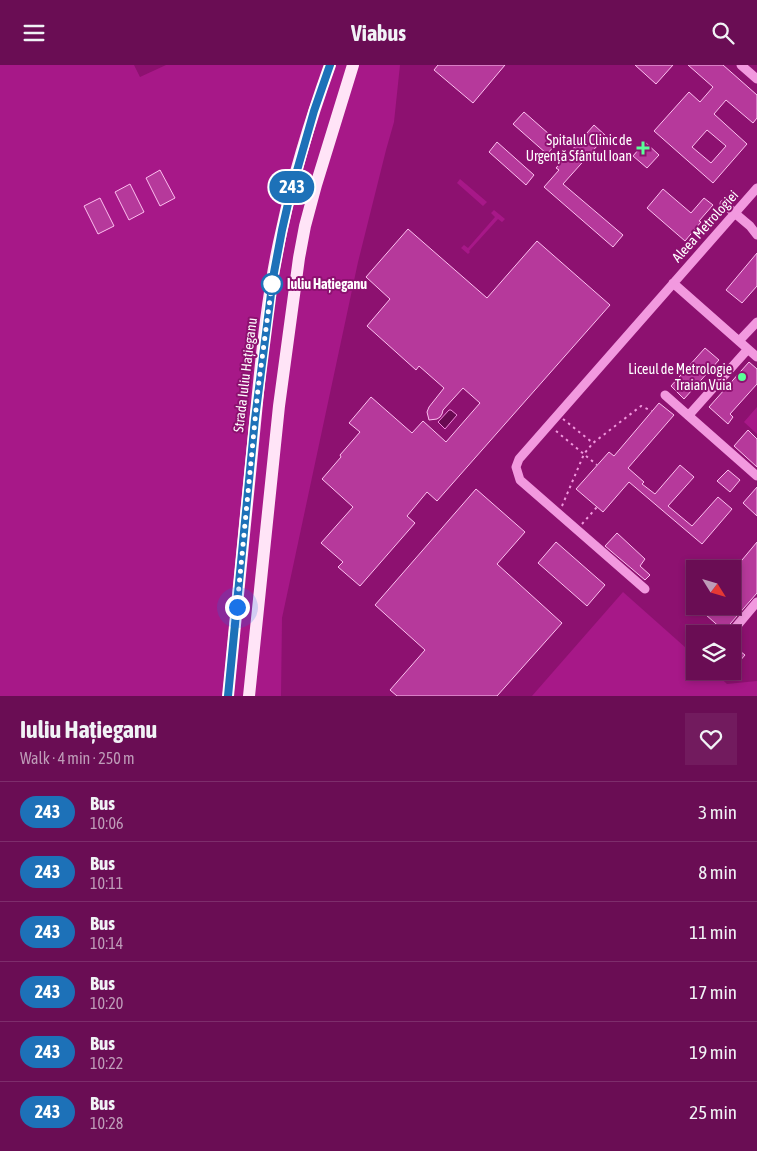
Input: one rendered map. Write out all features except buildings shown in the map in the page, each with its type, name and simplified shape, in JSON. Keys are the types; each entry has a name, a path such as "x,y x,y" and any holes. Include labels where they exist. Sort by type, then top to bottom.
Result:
{"main road":[{"path":"249,696 284,364 299,258 316,185 353,65"},
{"path":"328,69 348,81"},
{"name":"Strada Iuliu Hațieganu","path":"228,696 258,389 276,261 292,188 328,69"},
{"path":"241,567 262,569"}],"street":[{"path":"741,65 757,79"},
{"name":"Aleea Metrologiei","path":"558,514 520,480 516,467 519,459 757,188"},
{"path":"724,204 750,226 757,235"},
{"path":"674,283 757,357"},
{"path":"740,341 757,322"},
{"path":"689,415 748,349"},
{"path":"665,395 757,476"},
{"path":"558,514 645,589"},
{"path":"738,625 757,602"}],"path":[{"path":"558,514 584,454 592,443 641,406 652,411"},
{"path":"558,415 592,443"},
{"path":"549,424 597,465"},
{"path":"577,529 597,507"}],"shaded area":[{"path":"0,65 134,65 140,77 166,65 400,65 394,122 358,262 282,618 281,696 0,696"},
{"path":"460,179 487,202 483,206 457,183"},
{"path":"494,210 505,219 502,222 498,219 468,254 461,248 464,245 468,248 495,217 491,213"},
{"path":"757,407 757,434 744,422"},
{"path":"449,410 457,415 445,429 438,422"},
{"path":"623,592 686,648 686,680 723,680 727,684 757,681 757,696 532,696"}],"bus line":[{"name":"243","path":"228,696 255,419 273,278 290,195 314,111 330,65"}],"place":[{"name":"Spitalul Clinic de Urgență Sfântul Ioan","path":"643,148"},
{"name":"Iuliu Hațieganu","path":"272,284"},
{"name":"Liceul de Metrologie Traian Vuia","path":"742,377"}],"route":[{"path":"237,607 258,389 272,284"}]}
